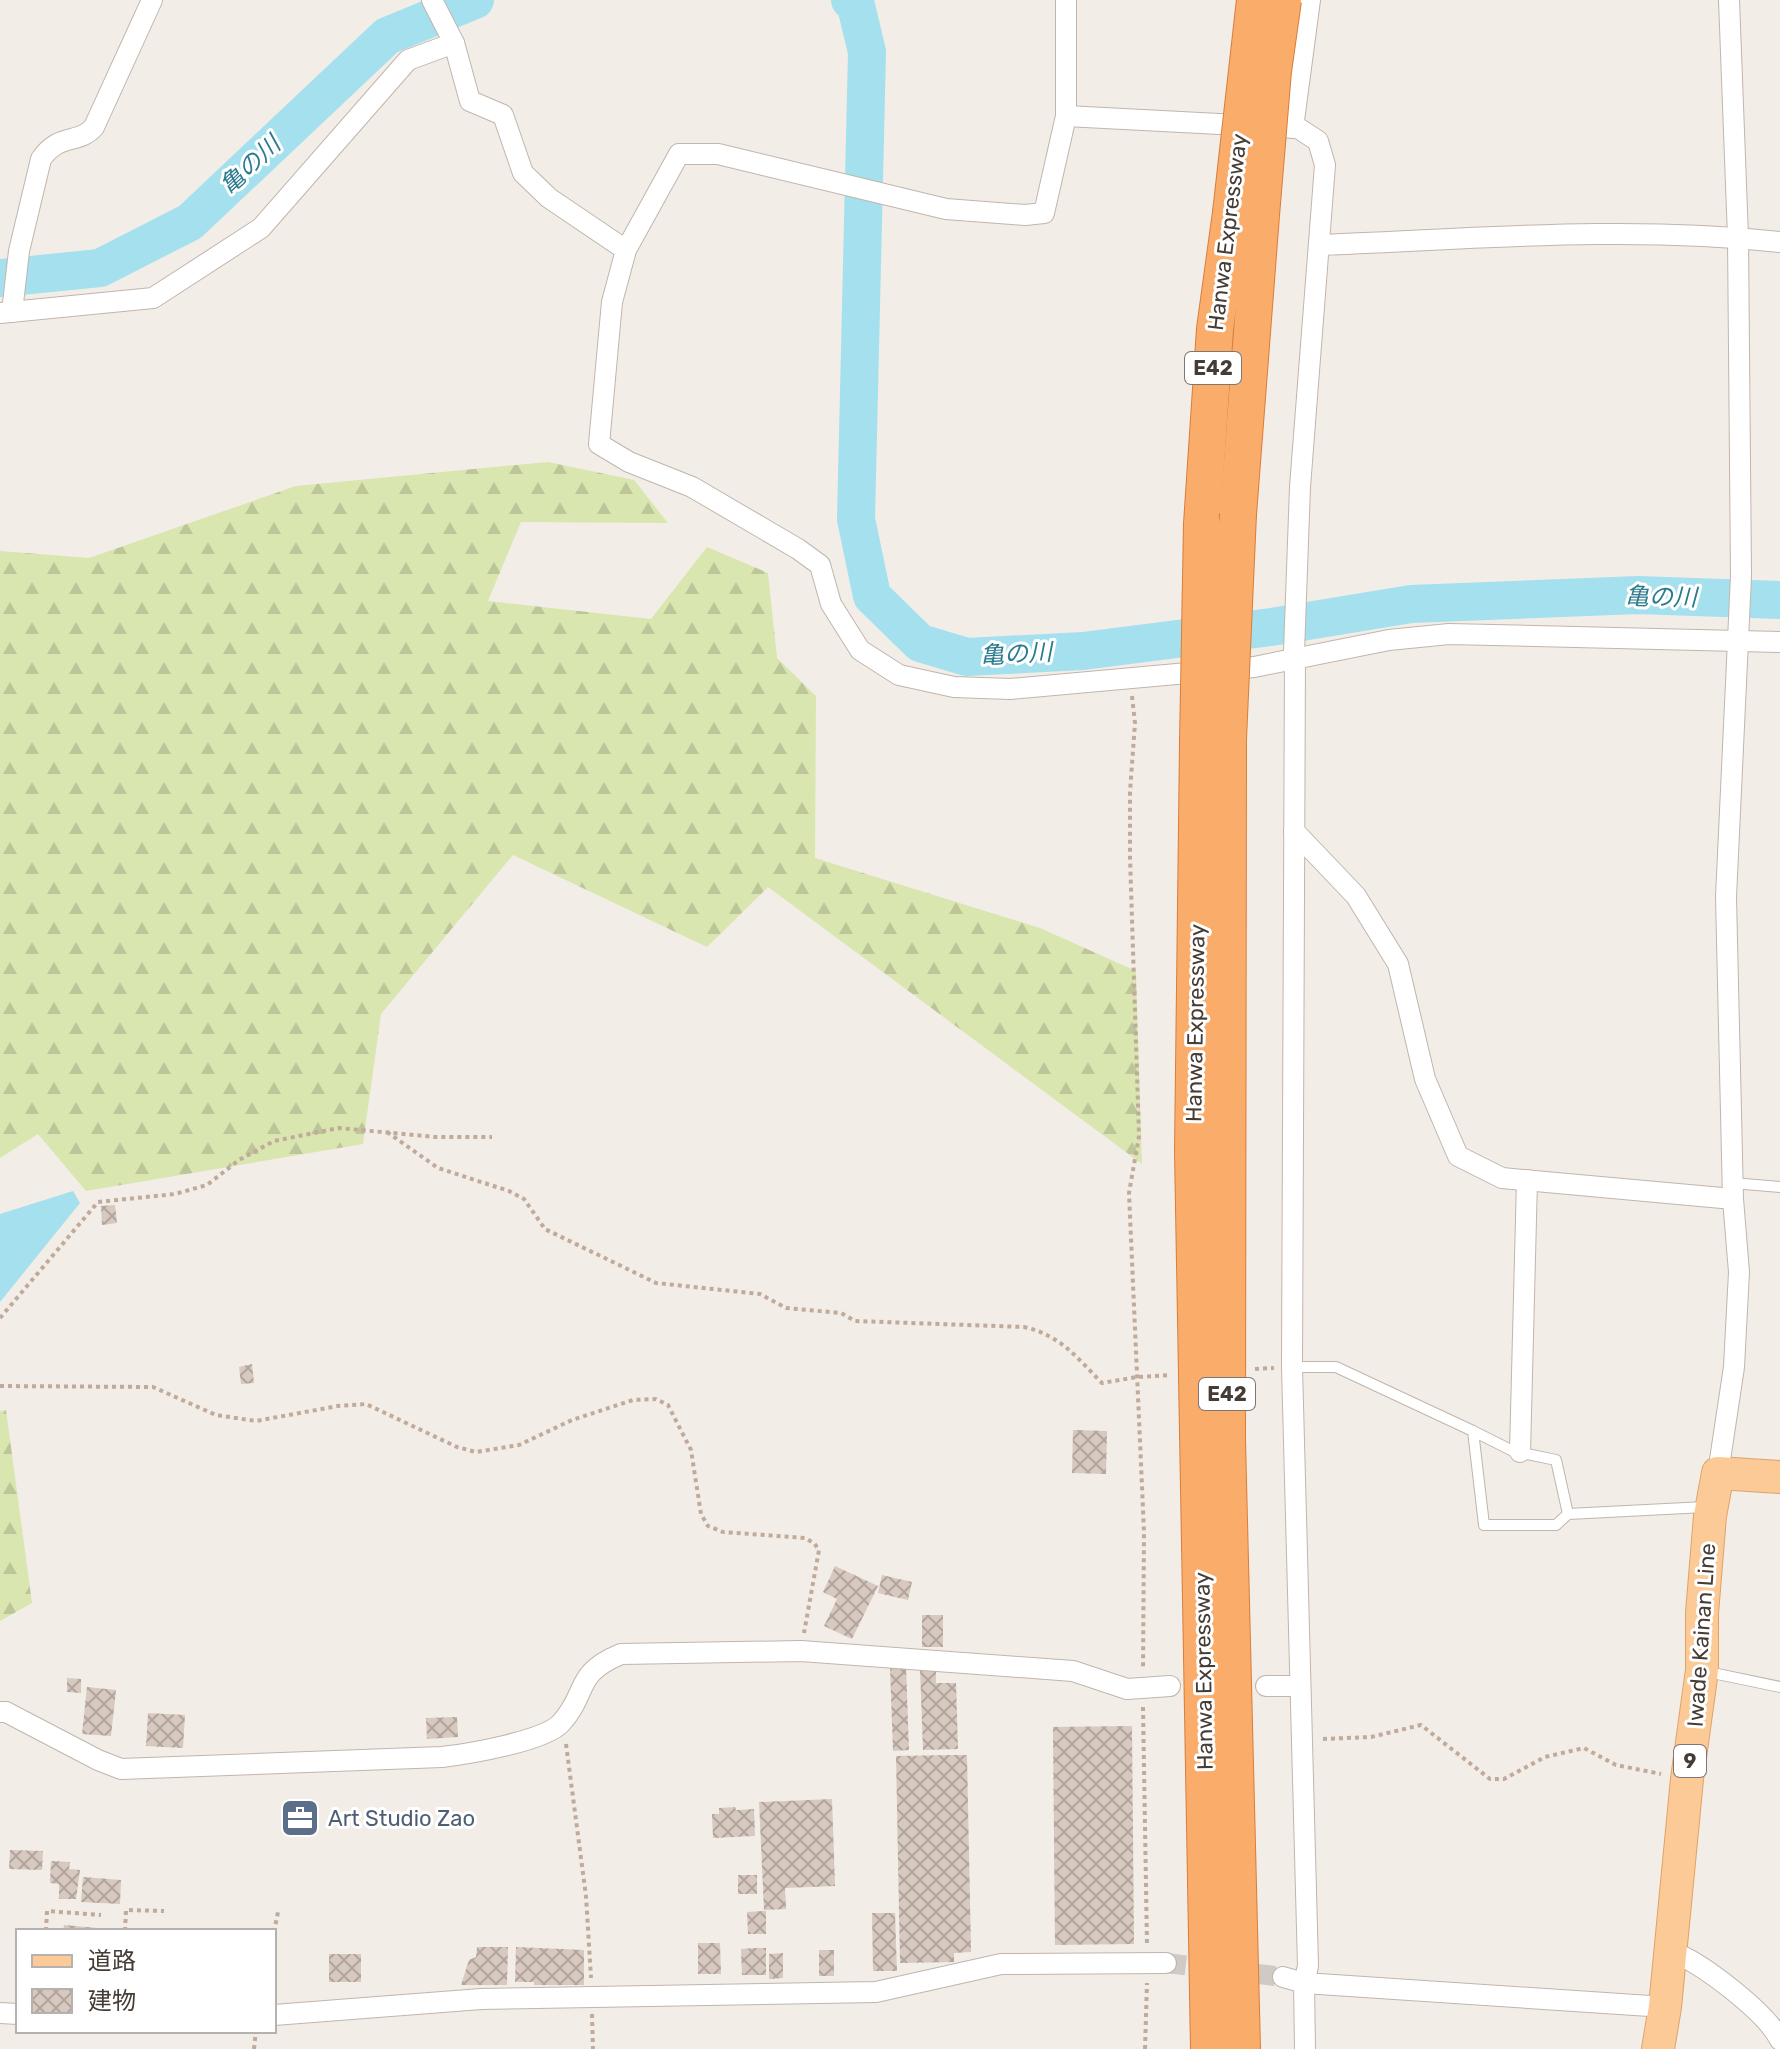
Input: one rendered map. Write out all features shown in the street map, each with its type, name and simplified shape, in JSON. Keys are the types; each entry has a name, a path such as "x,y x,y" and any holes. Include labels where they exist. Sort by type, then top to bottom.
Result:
{"highway":[{"name":"Hanwa Expressway","path":"1209,2049 1193,1151 1213,741 1238,514 1255,0"},
{"name":"Hanwa Expressway","path":"1242,2049 1213,741 1202,524 1215,329 1246,214 1283,0"}],"main road":[{"path":"1718,1473 1780,1477"},
{"name":"Iwade Kainan Line","path":"1658,2049 1672,1952 1687,1779 1702,1670 1702,1613 1711,1507 1718,1473"}],"street":[{"path":"152,0 94,127 89,133 50,147 41,159 9,308 153,298 261,228 408,60 454,43"},
{"path":"432,0 454,43 470,101 503,115 523,173 549,198 626,250"},
{"path":"1066,0 1066,116 1044,213 1025,215 946,209 718,154 679,154 626,250 612,302 599,444 629,462 692,487 798,549 820,565 831,604 860,650 899,675 954,687 996,689 1254,667 1294,655 1449,634 1780,642"},
{"path":"1293,128 1310,0"},
{"path":"1718,1473 1734,1367 1739,1272 1733,1191 1726,897 1741,576 1738,237 1729,0"},
{"path":"1066,116 1298,128 1318,141 1325,165 1300,487 1294,655 1292,1367 1308,1966 1304,1983 1305,2049"},
{"path":"1320,245 1572,235 1738,237 1780,242"},
{"path":"1294,831 1356,896 1398,964 1425,1079 1458,1156 1502,1178 1733,1191"},
{"path":"1520,1452 1527,1180"},
{"path":"0,1712 6,1712 121,1769 442,1757 470,1753 551,1733 563,1722 588,1675 602,1662 621,1654 801,1651 1073,1671 1127,1689 1170,1686"},
{"path":"1266,1686 1300,1686"},
{"path":"1672,1952 1688,1957 1756,2010 1780,2040"},
{"path":"276,2015 481,1999 876,1992 1001,1964 1157,1963"},
{"path":"1283,1977 1304,1983 1665,2007"}],"lane":[{"path":"1733,1191 1780,1187"},
{"path":"1292,1367 1336,1367 1520,1452 1556,1460 1568,1514"},
{"path":"1473,1431 1484,1525 1556,1525 1568,1514 1711,1507"},
{"path":"1702,1670 1780,1687"}],"path":[{"path":"1131,678 1135,723 1130,792 1130,857 1139,1136 1129,1193 1144,1532 1143,1687 1157,1963 1145,2049"},
{"path":"0,1318 98,1202 175,1194 207,1185 239,1160 274,1141 339,1128 435,1137 492,1137"},
{"path":"387,1132 438,1168 524,1199 545,1229 656,1283 760,1294 786,1308 841,1313 855,1321 1024,1327 1047,1332 1069,1349 1102,1383 1184,1374"},
{"path":"1246,1370 1292,1367"},
{"path":"0,1386 153,1387 216,1415 256,1421 366,1404 457,1447 476,1452 519,1445 572,1420 633,1400 656,1399 668,1405 691,1450 701,1514 708,1526 723,1532 805,1538 819,1550 801,1651"},
{"path":"563,1722 586,1896 593,2049"},
{"path":"1303,1740 1371,1737 1421,1725 1490,1779 1504,1779 1545,1757 1584,1748 1616,1765 1687,1779"},
{"path":"125,1929 126,1910 164,1911"},
{"path":"46,1929 47,1911 101,1915"},
{"path":"275,1929 278,1912"}],"green space":[{"path":"548,462 634,480 668,523 521,522 488,601 651,619 707,547 768,573 777,658 816,696 815,858 1040,928 1136,971 1142,1164 768,887 707,947 513,855 381,1014 363,1144 86,1191 38,1134 0,1158 0,551 89,558 296,486"},
{"path":"6,1410 32,1603 0,1621 0,1411"}],"water":[{"path":"73,1191 80,1203 0,1302 0,1214"}],"building":[{"path":"115,1205 117,1223 102,1225 101,1206"},
{"path":"252,1364 254,1383 241,1384 239,1367"},
{"path":"1073,1430 1107,1431 1106,1474 1072,1473"},
{"path":"835,1566 878,1586 852,1639 824,1626 837,1599 823,1592"},
{"path":"882,1575 912,1582 908,1600 878,1593"},
{"path":"922,1615 943,1615 943,1647 922,1647"},
{"path":"890,1667 906,1667 909,1750 893,1751"},
{"path":"936,1668 936,1683 956,1683 958,1749 923,1750 920,1669"},
{"path":"67,1678 81,1679 81,1693 67,1692"},
{"path":"87,1687 116,1690 111,1736 82,1734"},
{"path":"148,1713 185,1715 183,1748 146,1746"},
{"path":"457,1717 458,1737 427,1739 426,1718"},
{"path":"1132,1726 1134,1944 1055,1945 1053,1727"},
{"path":"967,1755 971,1952 954,1953 954,1962 900,1963 896,1756"},
{"path":"832,1799 835,1886 785,1888 786,1909 764,1910 759,1802"},
{"path":"317,1806 318,1827 285,1828 284,1807"},
{"path":"735,1807 736,1810 754,1809 755,1836 713,1838 712,1814 719,1814 719,1808"},
{"path":"10,1850 43,1851 42,1870 9,1869"},
{"path":"51,1861 70,1862 69,1869 80,1870 76,1899 59,1899 59,1884 50,1883"},
{"path":"738,1875 757,1875 757,1894 738,1894"},
{"path":"83,1877 121,1880 120,1904 81,1902"},
{"path":"766,1911 766,1934 748,1934 747,1912"},
{"path":"872,1913 895,1913 897,1971 873,1971"},
{"path":"64,1925 109,1929 63,1929"},
{"path":"698,1943 720,1943 721,1974 698,1974"},
{"path":"477,1947 508,1947 507,1985 461,1985 469,1960 476,1957"},
{"path":"516,1947 584,1950 584,1985 515,1982"},
{"path":"766,1948 766,1975 742,1975 741,1949"},
{"path":"819,1950 834,1950 834,1976 819,1976"},
{"path":"783,1953 783,1978 769,1979 769,1954"},
{"path":"329,1954 361,1954 361,1982 329,1982"}],"waterway":[{"name":"亀の川","path":"0,278 100,268 190,222 387,36 475,0"},
{"name":"亀の川","path":"850,0 856,6 867,52 856,519 872,596 920,643 967,657 1083,651 1271,627 1411,604 1638,595 1780,600"}],"tunnel":[{"path":"1166,1963 1283,1977"}],"place":[{"name":"Art Studio Zao","path":"300,1818"}]}
